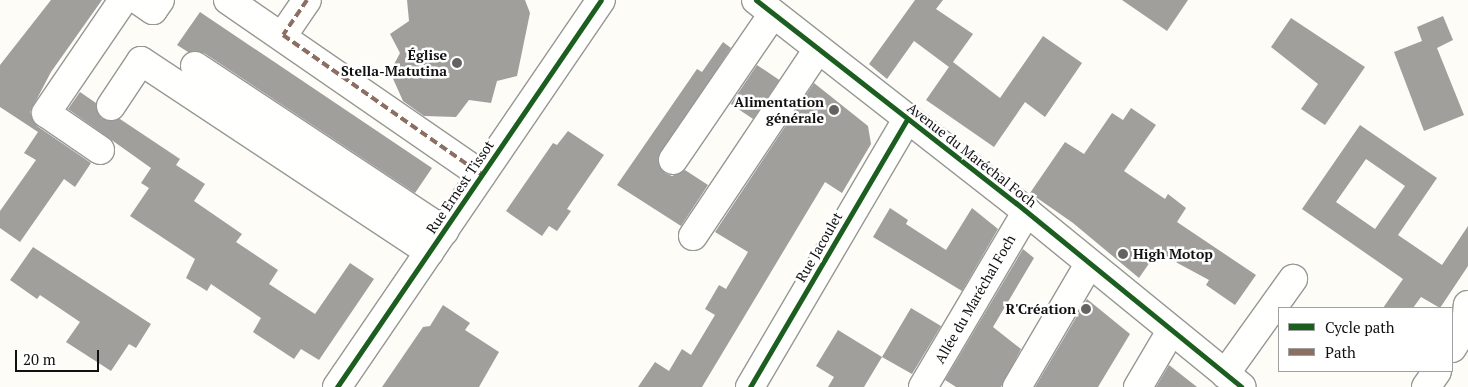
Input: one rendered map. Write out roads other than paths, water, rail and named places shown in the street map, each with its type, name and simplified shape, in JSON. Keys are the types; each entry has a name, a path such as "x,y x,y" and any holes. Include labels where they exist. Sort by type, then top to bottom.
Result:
{"street":[{"path":"100,150 46,113 123,0"},
{"path":"138,0 152,10 160,0"},
{"path":"228,0 283,35 482,175"},
{"path":"283,35 306,0"},
{"name":"Rue Ernest Tissot","path":"337,387 601,0"},
{"path":"673,160 764,7"},
{"name":"Avenue du Maréchal Foch","path":"764,7 1027,211 1088,266 1233,381"},
{"path":"693,236 818,49"},
{"path":"112,106 141,62 437,242"},
{"path":"195,66 437,242"},
{"name":"Rue Jacoulet","path":"750,387 907,119"},
{"name":"Allée du Maréchal Foch","path":"923,387 1027,211"},
{"path":"1017,387 1088,266"},
{"path":"1233,381 1293,279"},
{"path":"1453,346 1466,326 1468,305"},
{"path":"1138,387 1171,331"},
{"path":"1426,387 1436,372"}],"place":[{"name":"Église Stella-Matutina","path":"457,63"},
{"name":"Alimentation générale","path":"834,110"},
{"name":"High Motop","path":"1123,254"},
{"name":"R'Création","path":"1086,309"}]}
